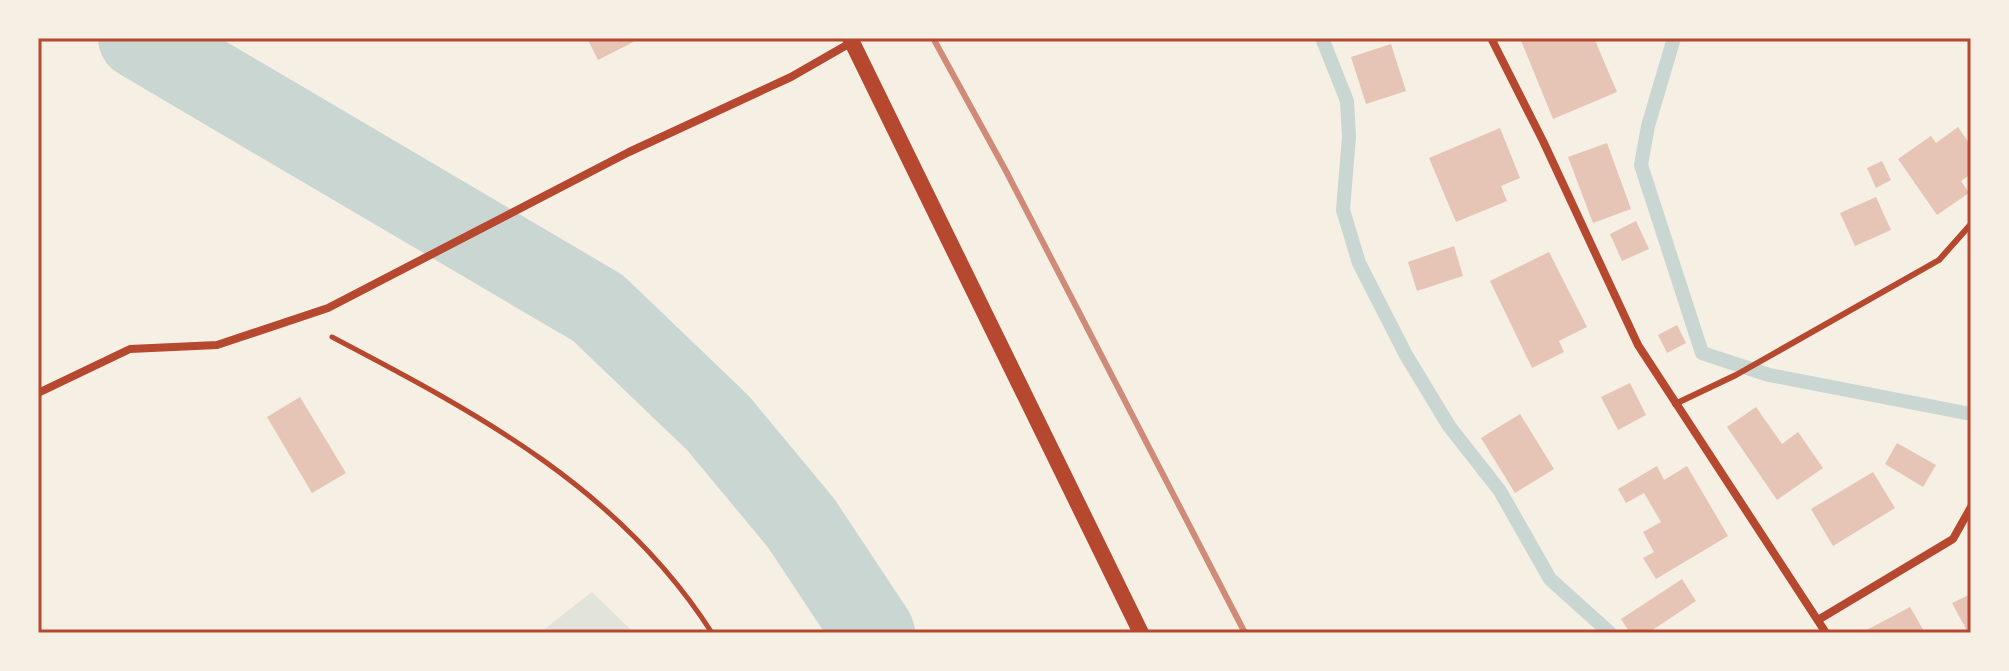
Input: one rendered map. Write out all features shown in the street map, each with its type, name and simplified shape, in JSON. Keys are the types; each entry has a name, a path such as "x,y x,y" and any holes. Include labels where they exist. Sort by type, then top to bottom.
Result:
{"main road":[{"path":"851,40 1141,633"}],"street":[{"path":"1491,38 1543,141 1638,345 1826,633"},
{"path":"38,393 130,349 217,345 328,308 629,152 791,77 851,40"},
{"path":"1818,620 1953,539 1971,507"}],"lane":[{"path":"1675,404 1736,375 1939,260 1971,224"}],"path":[{"path":"296,318 460,404 550,462 612,513 698,611 712,633"}],"shaded area":[{"path":"592,592 634,633 542,633 542,631"}],"building":[{"path":"587,38 641,38 598,60"},
{"path":"1520,38 1594,38 1617,92 1553,119"},
{"path":"1391,44 1406,91 1366,104 1351,57"},
{"path":"1958,127 1971,146 1971,174 1961,181 1969,193 1937,215 1898,159 1931,136 1936,143"},
{"path":"1500,128 1520,178 1501,186 1507,201 1456,222 1429,158"},
{"path":"1607,143 1631,209 1593,223 1568,157"},
{"path":"1882,161 1891,180 1876,188 1867,168"},
{"path":"1876,197 1891,230 1855,246 1840,213"},
{"path":"1636,221 1649,249 1622,261 1610,234"},
{"path":"1454,246 1463,276 1417,291 1408,262"},
{"path":"1549,252 1587,327 1559,341 1564,352 1532,368 1490,281"},
{"path":"1677,325 1686,343 1667,353 1658,335"},
{"path":"1630,383 1646,415 1618,430 1601,397"},
{"path":"300,397 346,473 312,493 267,417"},
{"path":"1756,407 1782,444 1798,432 1823,468 1777,500 1727,427"},
{"path":"1520,414 1554,469 1515,493 1481,438"},
{"path":"1897,443 1936,465 1923,487 1885,464"},
{"path":"1657,466 1664,480 1687,466 1728,536 1656,579 1643,558 1654,552 1643,532 1661,522 1644,493 1626,503 1618,489"},
{"path":"1873,472 1895,508 1833,546 1811,509"},
{"path":"1682,579 1696,601 1648,633 1630,633 1621,619"},
{"path":"1971,594 1971,633 1968,633 1952,603"},
{"path":"1910,607 1925,633 1861,633"}],"waterway":[{"path":"139,38 598,308 718,423 801,523 874,633"},
{"path":"1322,38 1347,101 1349,137 1343,210 1359,263 1406,355 1449,426 1500,491 1550,579 1610,633"},
{"path":"1674,38 1648,126 1641,165 1702,353 1769,375 1971,414"}],"railway":[{"path":"933,38 1006,171 1245,633"}]}
